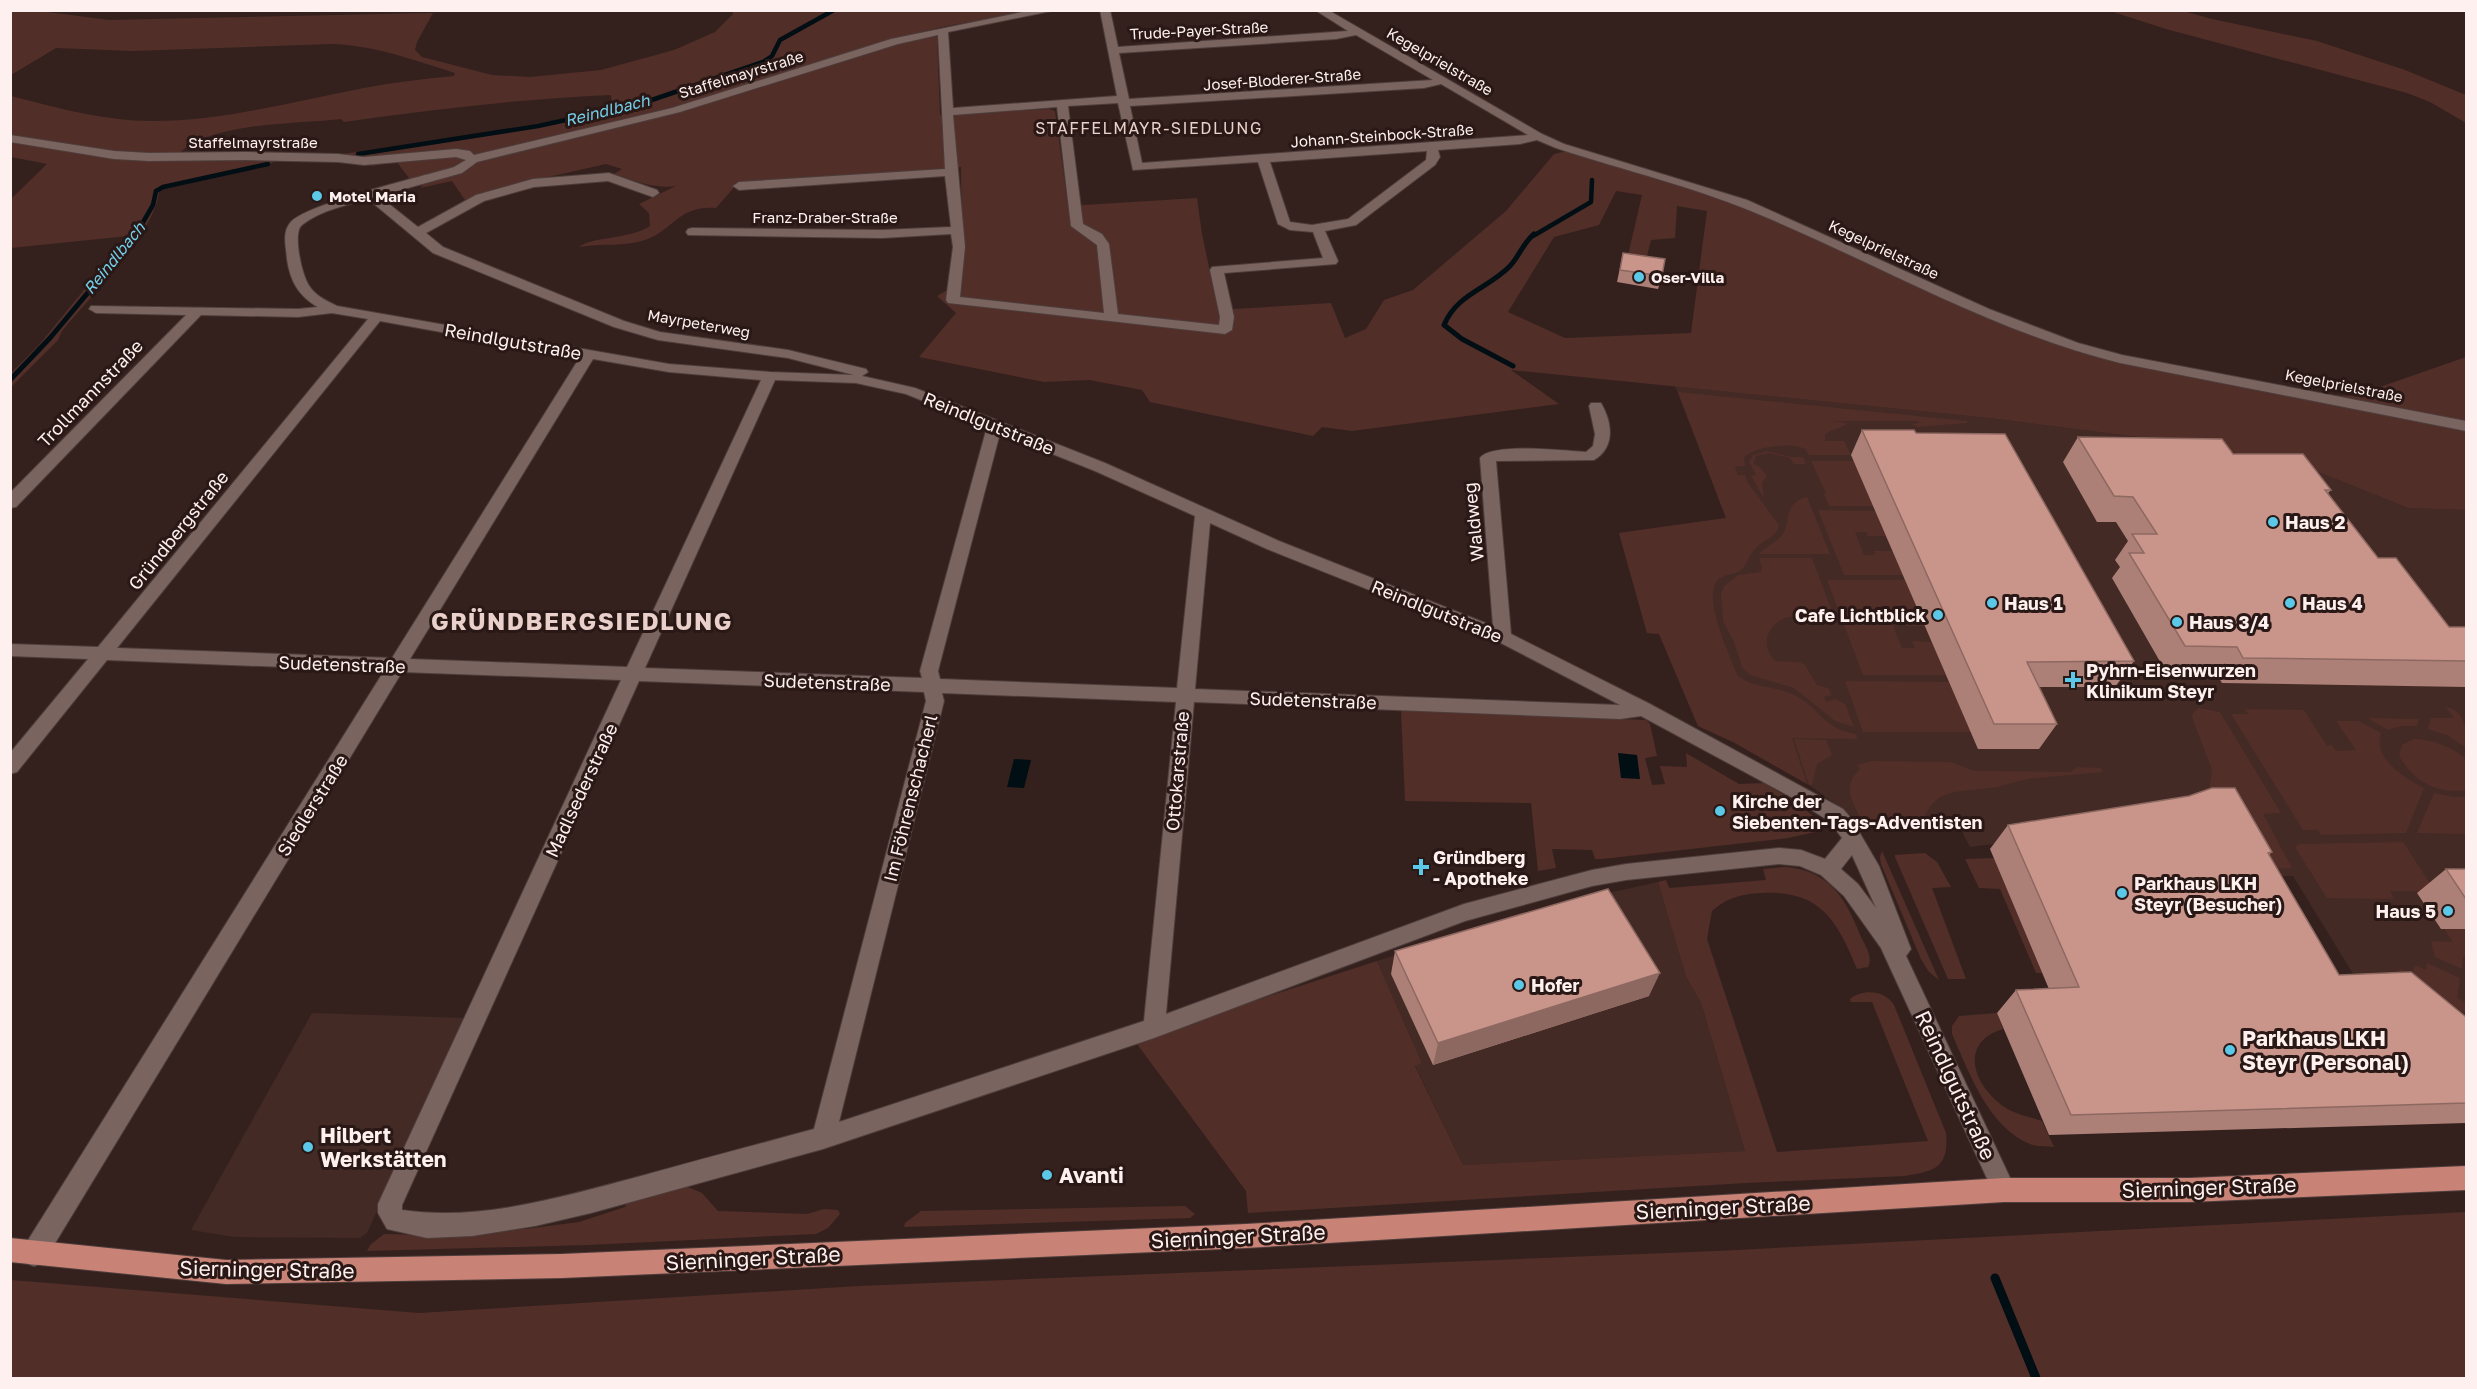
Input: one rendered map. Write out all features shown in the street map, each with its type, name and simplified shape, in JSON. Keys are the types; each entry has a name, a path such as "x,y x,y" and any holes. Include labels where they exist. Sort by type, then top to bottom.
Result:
{"main road":[{"name":"Sierninger Straße","path":"22,1252 226,1272 562,1266 1235,1236 2004,1190 2190,1190 2466,1178"}],"street":[{"name":"Staffelmayrstraße","path":"10,138 106,154 149,157 245,156 338,158 364,161 456,153 466,154 472,159 676,110 895,41 1051,10"},
{"name":"Johann-Steinbock-Straße","path":"1105,10 1137,167 1520,141 1538,136"},
{"name":"Kegelprielstraße","path":"1320,10 1538,136 1560,146 1698,187 1767,213 1995,319 2071,347 2120,359 2466,426"},
{"path":"943,30 951,172 959,247 953,300 1225,330 1227,317 1216,270 1331,261 1317,228"},
{"name":"Trude-Payer-Straße","path":"1114,50 1336,36 1358,32"},
{"name":"Josef-Bloderer-Straße","path":"948,112 1062,103 1424,85 1441,81"},
{"path":"1062,103 1077,226 1097,237 1102,244 1111,316"},
{"path":"1263,158 1284,224 1296,228 1317,228 1346,225 1352,222 1431,162 1434,157 1432,147"},
{"name":"Reindlgutstraße","path":"472,159 470,163 458,170 328,206 296,223 291,232 297,274 302,290 314,300 333,309 669,368 770,376 824,377 883,383 910,391 1100,467 1203,514 1503,638 1644,709 1836,815 1869,866 1897,934 1908,979"},
{"name":"Franz-Draber-Straße","path":"739,186 951,172"},
{"path":"417,233 480,198 533,183 609,177 653,193"},
{"name":"Mayrpeterweg","path":"371,195 438,250 619,324 658,336 814,360 853,369 883,383"},
{"name":"Franz-Draber-Straße","path":"692,232 882,234 957,230"},
{"name":"Trollmannstraße","path":"96,309 298,313 333,309"},
{"name":"Trollmannstraße","path":"10,502 197,311"},
{"name":"Gründbergstraße","path":"10,767 376,318"},
{"name":"Siedlerstraße","path":"22,1252 397,666 588,355"},
{"name":"Madlsederstraße","path":"770,376 390,1204 390,1213 395,1221 427,1227 472,1224 535,1214 822,1138"},
{"name":"Waldweg","path":"1503,638 1488,458 1500,454 1589,458 1598,454 1604,443 1604,435 1596,406"},
{"name":"Im Föhrenschacherl","path":"822,1138 935,701 929,671 995,425"},
{"name":"Ottokarstraße","path":"1154,1028 1203,514"},
{"name":"Sudetenstraße","path":"10,651 1620,712 1644,709"},
{"path":"822,1138 1154,1028 1464,913 1592,878 1626,872 1779,856 1801,858 1828,869 1852,840"},
{"name":"Reindlgutstraße","path":"1828,869 1851,890 1889,942 2004,1190"}],"shaded area":[{"path":"10,11 40,11 109,20 433,13 415,50 422,57 492,75 530,77 601,70 674,50 715,32 733,14 733,11 1035,11 946,26 877,43 712,98 734,96 881,49 931,36 937,37 940,115 1049,109 1055,111 1068,206 1197,198 1218,310 1331,303 1345,338 1366,329 1384,300 1413,290 1506,211 1554,154 1567,151 1563,143 1732,195 1942,290 2072,343 2113,355 2331,395 2354,396 2466,357 2466,510 2408,508 2308,468 2193,444 1989,418 1511,370 1559,404 1352,431 1322,427 1313,436 1150,402 1142,390 1089,380 1044,382 919,357 956,313 937,296 949,289 962,252 961,167 737,184 716,208 703,208 684,214 655,236 645,240 579,247 593,241 632,234 650,226 649,213 639,204 676,186 637,182 614,174 622,169 606,164 503,187 465,200 452,181 420,188 423,185 412,182 396,161 373,166 336,155 497,131 590,114 612,107 611,95 477,105 344,122 341,119 254,127 209,137 190,145 177,156 134,155 11,136 11,96 117,119 180,120 233,114 375,86 454,76 455,73 378,50 331,44 132,51 56,48 11,75","holes":["1616,191 1642,195 1628,255 1647,256 1651,240 1675,238 1677,206 1707,211 1691,333 1565,338 1508,312 1554,237 1599,225"]},
{"path":"2110,11 2183,11 2317,41 2405,70 2466,95 2466,123 2430,102 2407,93 2166,29"},
{"path":"10,140 89,153 271,159 275,161 268,165 159,190 147,225 120,264 62,331 58,340 11,387 11,373 39,345 128,236 11,248 11,199 47,164 11,157"},
{"name":"Pyhrn-Eisenwurzen Klinikum Steyr","path":"1675,386 1989,418 2193,444 2308,468 2408,508 2466,510 2466,1028 2366,995 2293,876 2248,876 2108,830 1970,847 1955,818 1883,827 1880,823 1863,824 1809,785 1733,742 1698,726 1659,634 1647,633 1619,533 1726,518"},
{"path":"1678,392 1967,421 1967,423 1917,427 1911,424 1919,423 1918,421 1832,421 1848,423 1827,433 1825,441 1844,441 1851,455 1809,455 1805,449 1799,447 1773,446 1749,454 1744,458 1745,466 1735,466 1738,475 1745,475 1748,483 1779,525 1774,534 1755,549 1742,570 1719,579 1713,591 1713,602 1724,643 1738,676 1750,683 1792,694 1808,704 1836,728 1856,734 1857,739 1792,738 1807,784 1733,742 1698,726 1659,634 1647,633 1619,533 1726,518"},
{"path":"1767,451 1791,457 1803,457 1806,464 1794,464 1790,458 1769,453 1756,456 1753,464 1761,468 1767,476 1762,483 1764,498 1751,476 1756,475 1749,462 1753,455"},
{"path":"1811,461 1854,461 1873,506 1829,506 1824,494 1826,493"},
{"path":"1807,497 1830,554 1759,554 1782,535 1794,504"},
{"path":"1818,510 1875,511 1886,536 1868,536 1866,532 1855,532 1864,555 1875,555 1874,551 1892,551 1903,575 1844,575"},
{"path":"1759,558 1812,558 1836,622 1798,616 1780,620 1768,635 1768,649 1775,661 1799,662 1805,665 1817,685 1828,688 1832,695 1824,697 1826,702 1835,699 1845,704 1854,727 1835,721 1794,688 1750,675 1742,667 1734,642 1723,621 1721,595 1724,586 1738,575 1761,572"},
{"path":"1827,580 1905,580 1925,626 1906,626 1903,621 1891,621 1902,648 1915,648 1912,641 1932,642 1946,675 1863,675"},
{"path":"1845,681 1949,682 1971,732 1863,732"},
{"path":"2446,707 2458,713 2464,723 2466,748 2449,736 2428,729 2431,718 2454,718"},
{"path":"2199,708 2220,712 2281,813 2263,814 2292,868 2244,870 2209,791 2212,770 2192,717 2194,711"},
{"path":"2245,709 2304,710 2327,746 2332,745 2336,751 2356,750 2336,721 2359,721 2381,733 2381,751 2392,767 2424,788 2406,833 2321,835 2318,830 2303,830 2231,714 2248,714"},
{"path":"1401,710 1646,720 1650,724 1657,756 1645,758 1652,785 1665,784 1660,766 1687,767 1686,753 1739,784 1764,783 1794,801 1812,815 1815,821 1815,832 1788,838 1602,859 1595,859 1592,850 1552,849 1556,868 1538,871 1531,803 1405,801"},
{"path":"2367,718 2419,719 2417,726 2401,726 2388,730"},
{"path":"1794,739 1826,740 1832,755 1817,764 1812,785 1809,785"},
{"path":"2414,739 2442,745 2461,755 2466,760 2466,790 2436,788 2426,784 2411,772 2399,755 2402,745"},
{"path":"1618,753 1637,755 1640,779 1621,778"},
{"path":"1014,759 1031,760 1024,788 1007,787"},
{"path":"1872,761 1951,762 1974,771 2071,772 2077,767 2101,768 2103,772 2027,779 1997,787 1954,792 1940,797 1932,804 1921,822 1883,827 1880,823 1863,824 1850,789 1854,776 1860,769 1857,765"},
{"path":"2434,793 2466,797 2466,834 2417,833"},
{"path":"2403,842 2435,891 2390,891 2394,899 2327,898 2295,847 2299,844"},
{"path":"1882,851 1939,980 1929,972 1921,959 1881,864"},
{"path":"1925,853 1937,862 1951,887 1932,888 1966,979 1948,979 1895,857 1895,855"},
{"path":"1994,858 2042,973 2036,973 2000,889 1979,888 1965,859"},
{"path":"1784,867 1800,869 1813,874 1825,880 1834,889 1849,910 1867,948 1870,960 1868,967 1857,969 1834,923 1813,903 1799,897 1782,893 1748,894 1730,899 1712,911 1707,939 1777,1152 1928,1141 1872,1002 1851,1002 1850,999 1855,996 1868,992 1886,997 1894,1005 1946,1133 1945,1154 1938,1166 1905,1176 1746,1183 1248,1213 1246,1191 1137,1044 1251,1002 1377,961 1422,1063 1415,1066 1463,1165 1745,1151 1701,1003 1686,977 1658,882 1666,880 1669,888 1766,880 1763,869"},
{"path":"1658,882 1686,977 1701,1003 1745,1151 1463,1165 1415,1065 1422,1063 1377,961 1558,904"},
{"path":"2444,929 2466,929 2466,958 2463,957 2462,969 2435,957 2431,941 2453,942"},
{"path":"2427,963 2460,978 2457,998 2466,1002 2466,1013 2396,978 2400,969 2412,974 2415,965 2426,970"},
{"path":"312,1013 465,1018 367,1233 360,1238 234,1237 191,1230"},
{"path":"1997,1013 2003,1029 1980,1044 1975,1055 1975,1066 1979,1077 1986,1089 2006,1108 2042,1121 2054,1147 2030,1144 2015,1136 2002,1125 1991,1112 1973,1081 1952,1034 1952,1026 1959,1016"},
{"path":"683,1185 702,1193 718,1211 807,1214 824,1209 838,1210 840,1214 828,1228 816,1234 588,1245 367,1251 370,1245 384,1234 422,1235 512,1224 525,1229 579,1222 625,1207 628,1198"},
{"path":"1185,1206 1195,1214 1190,1218 904,1227 905,1223 921,1211"},
{"path":"2466,1212 2466,1378 11,1378 11,1280 419,1313 859,1286 1717,1251"}],"building":[{"path":"1623,253 1665,259 1662,276 1620,270"},
{"name":"Haus 1","path":"1862,430 2005,434 2134,661 2027,662 2057,724 1994,724"},
{"path":"2078,437 2222,439 2233,454 2303,454 2331,490 2325,490 2378,558 2396,558 2449,627 2466,627 2466,661 2243,658 2237,647 2185,646 2129,553 2144,553 2132,534 2157,534 2133,497 2114,496"},
{"path":"2212,788 2235,788 2272,852 2268,853 2339,975 2411,972 2466,1017 2466,1103 2071,1115 2016,990 2079,987 2008,825 2189,796"},
{"path":"2446,869 2466,869 2466,899"},
{"name":"Hofer","path":"1608,889 1660,973 1438,1043 1395,951"}],"waterway":[{"name":"Reindlbach","path":"358,154 538,126 640,104 763,62 772,56 780,40 834,10"},
{"name":"Reindlbach","path":"135,236 153,205 156,191 163,187 268,164"},
{"path":"1533,236 1591,202 1592,180"},
{"name":"Reindlbach","path":"10,380 50,338 137,234"},
{"path":"1513,366 1462,339 1444,325 1464,299 1509,267 1534,234"},
{"path":"1995,1278 2036,1378"}],"place":[{"name":"Motel Maria","path":"317,196"},
{"name":"Oser-Villa","path":"1639,277"},
{"name":"Haus 2","path":"2273,522"},
{"name":"Haus 1","path":"1992,603"},
{"name":"Haus 4","path":"2290,603"},
{"name":"Cafe Lichtblick","path":"1938,615"},
{"name":"Haus 3/4","path":"2177,622"},
{"name":"Pyhrn-Eisenwurzen Klinikum Steyr","path":"2073,680"},
{"name":"Kirche der Siebenten-Tags-Adventisten","path":"1720,811"},
{"name":"Gründberg - Apotheke","path":"1421,867"},
{"name":"Parkhaus LKH Steyr (Besucher)","path":"2122,893"},
{"name":"Haus 5","path":"2448,911"},
{"name":"Hofer","path":"1519,985"},
{"name":"Parkhaus LKH Steyr (Personal)","path":"2230,1050"},
{"name":"Hilbert Werkstätten","path":"308,1147"},
{"name":"Avanti","path":"1047,1175"}],"district":[{"name":"STAFFELMAYR-SIEDLUNG","path":"1149,128"},
{"name":"GRÜNDBERGSIEDLUNG","path":"582,620"}]}
